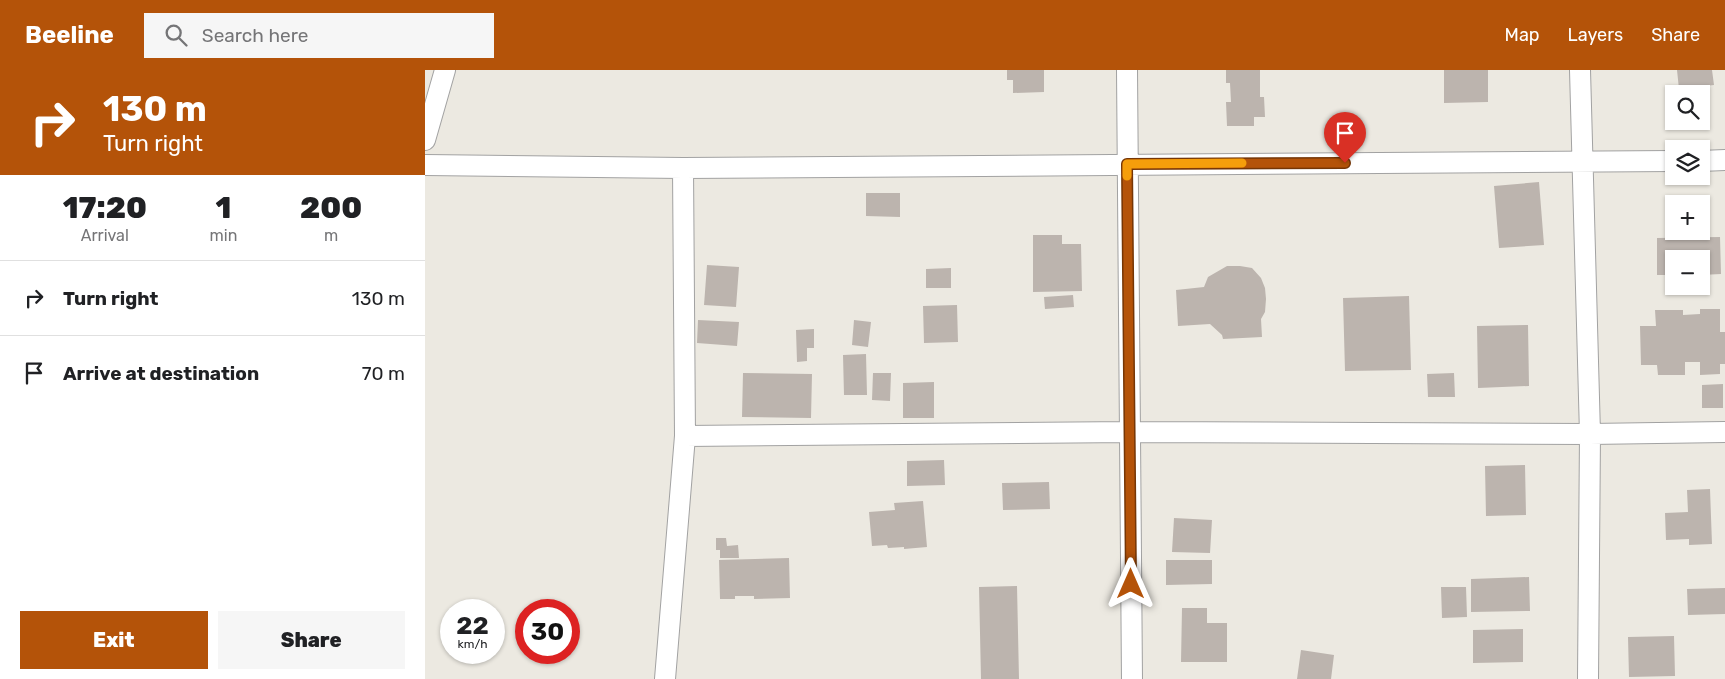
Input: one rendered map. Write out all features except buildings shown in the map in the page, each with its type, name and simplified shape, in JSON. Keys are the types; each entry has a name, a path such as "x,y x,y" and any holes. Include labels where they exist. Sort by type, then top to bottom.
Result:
{"street":[{"path":"425,140 445,70"},
{"path":"1127,70 1131,679"},
{"path":"1580,70 1590,434 1588,679"},
{"path":"1710,160 1725,160"},
{"path":"425,164 683,168 1665,161"},
{"path":"665,679 685,436 683,168"},
{"path":"685,436 1130,432 1590,434 1725,432"}],"slow traffic":[{"path":"1127,176 1127,164 1242,163"}],"route":[{"path":"1131,584 1127,164 1345,163"}]}
